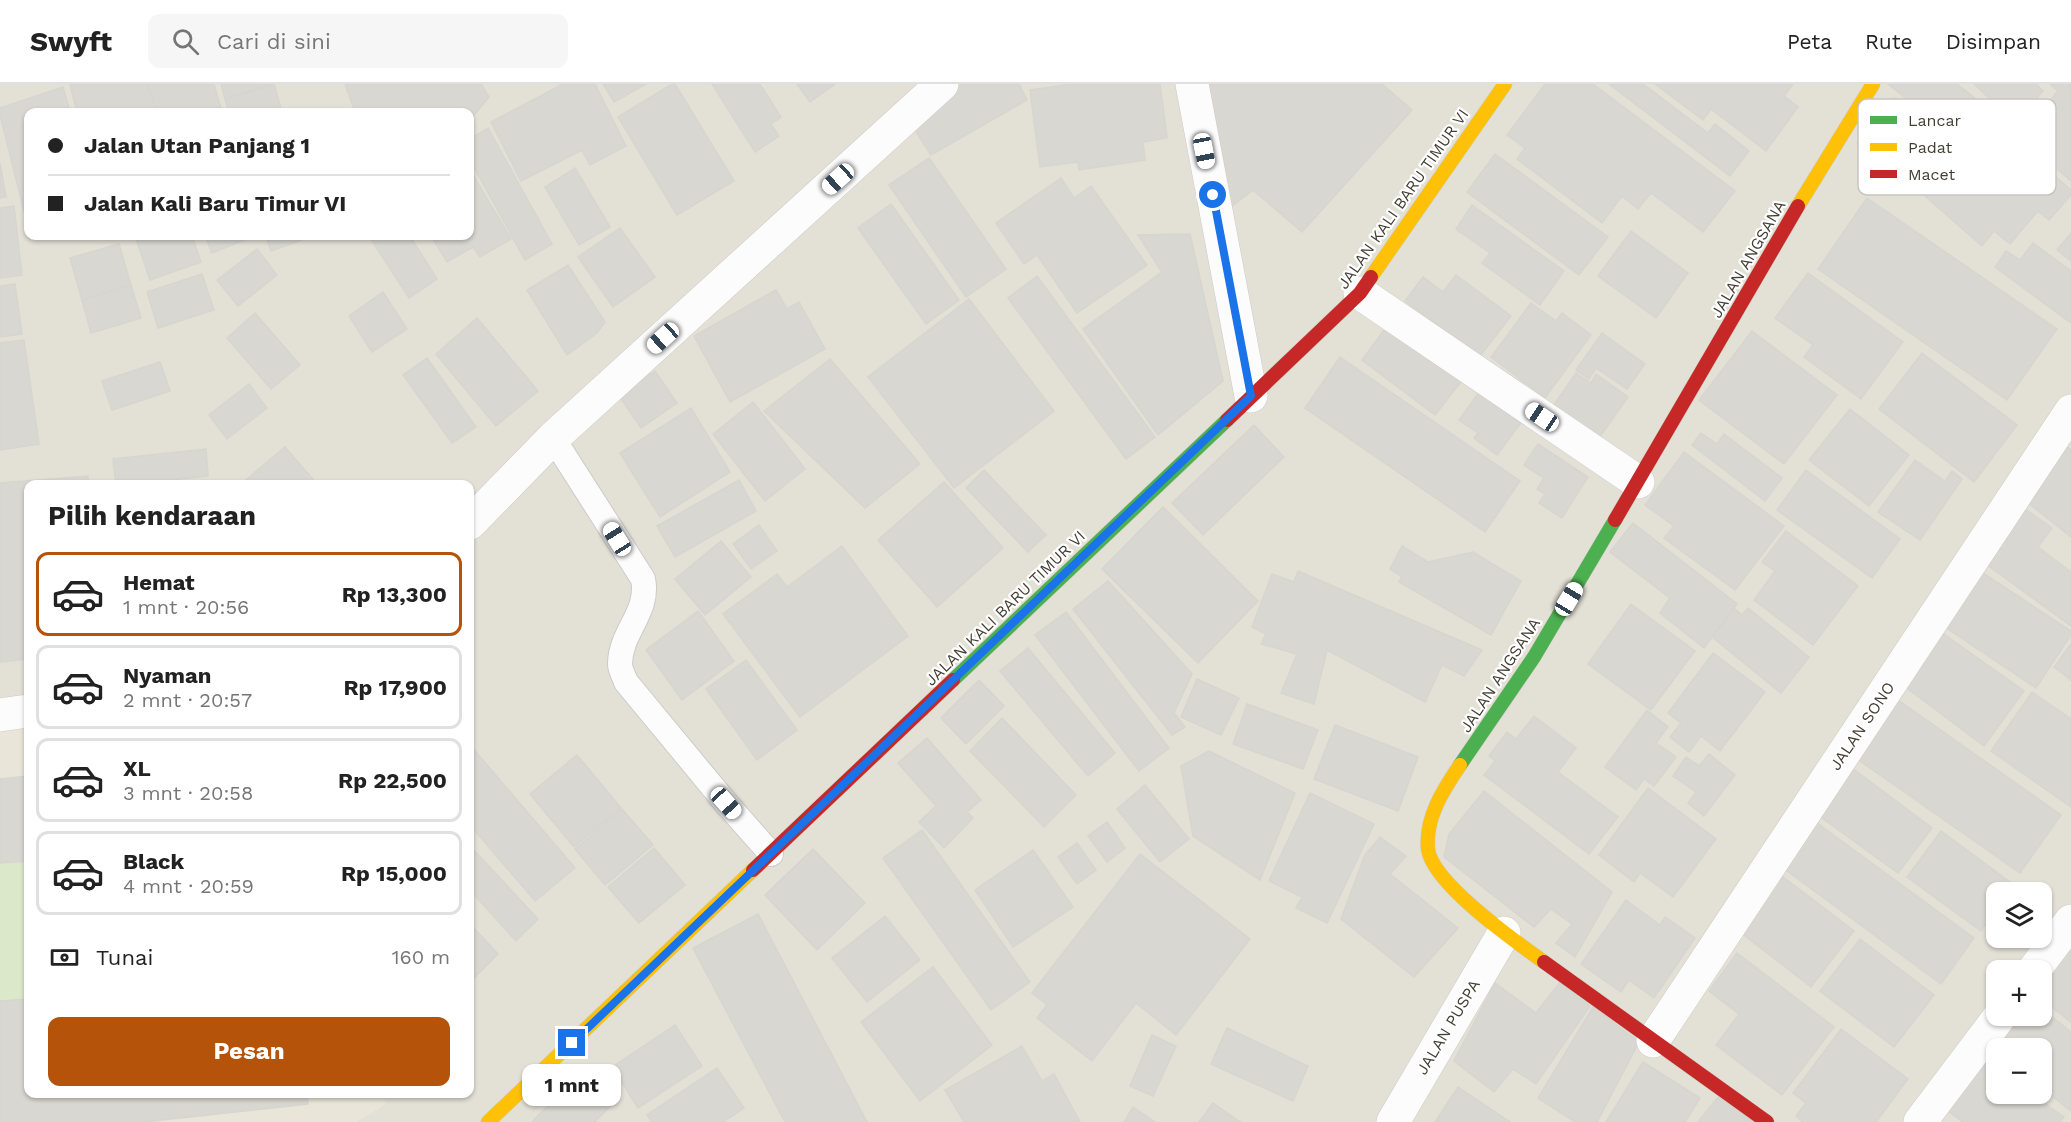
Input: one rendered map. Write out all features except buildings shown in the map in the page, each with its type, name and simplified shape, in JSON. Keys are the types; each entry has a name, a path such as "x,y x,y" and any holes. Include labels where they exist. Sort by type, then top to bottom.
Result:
{"street":[{"path":"474,519 553,438 942,84"},
{"path":"1192,84 1251,396"},
{"name":"JALAN KALI BARU TIMUR VI","path":"488,1122 1360,293 1505,84"},
{"name":"JALAN ANGSANA","path":"1864,99 1873,84"},
{"name":"JALAN ANGSANA","path":"1767,1122 1504,933 1446,883 1428,851 1430,819 1448,783 1534,657 1774,245 1858,108"},
{"path":"1360,293 1638,482"},
{"name":"JALAN SONO","path":"1653,1041 2071,411"},
{"path":"0,715 24,712"},
{"path":"2042,960 2071,921"},
{"name":"JALAN PUSPA","path":"1393,1122 1504,933"},
{"path":"1920,1122 1992,1026"}],"lane":[{"path":"553,438 643,579 645,592 642,605 622,646 619,667 626,682 771,854"}],"shaded area":[{"path":"0,84 2071,84 2071,1122 0,1122"},
{"path":"24,720 24,1098 383,1098 386,1104 357,1122 0,1122 0,723"}],"green space":[{"path":"24,861 24,999 0,1001 0,863"}],"traffic: fast":[{"path":"953,680 1227,420"},
{"path":"1460,765 1534,657 1615,520"}],"traffic: slow":[{"path":"1371,277 1505,84"},
{"path":"1864,99 1873,84"},
{"path":"1798,206 1858,108"},
{"path":"1460,765 1432,815 1428,849 1433,863 1444,878 1477,911 1544,962"},
{"path":"488,1122 753,870"}],"traffic: jam":[{"path":"1615,520 1798,206"},
{"path":"1227,420 1360,293 1371,277"},
{"path":"753,870 953,680"},
{"path":"1544,962 1767,1122"}],"route":[{"path":"572,1043 1251,396 1213,195"}]}
